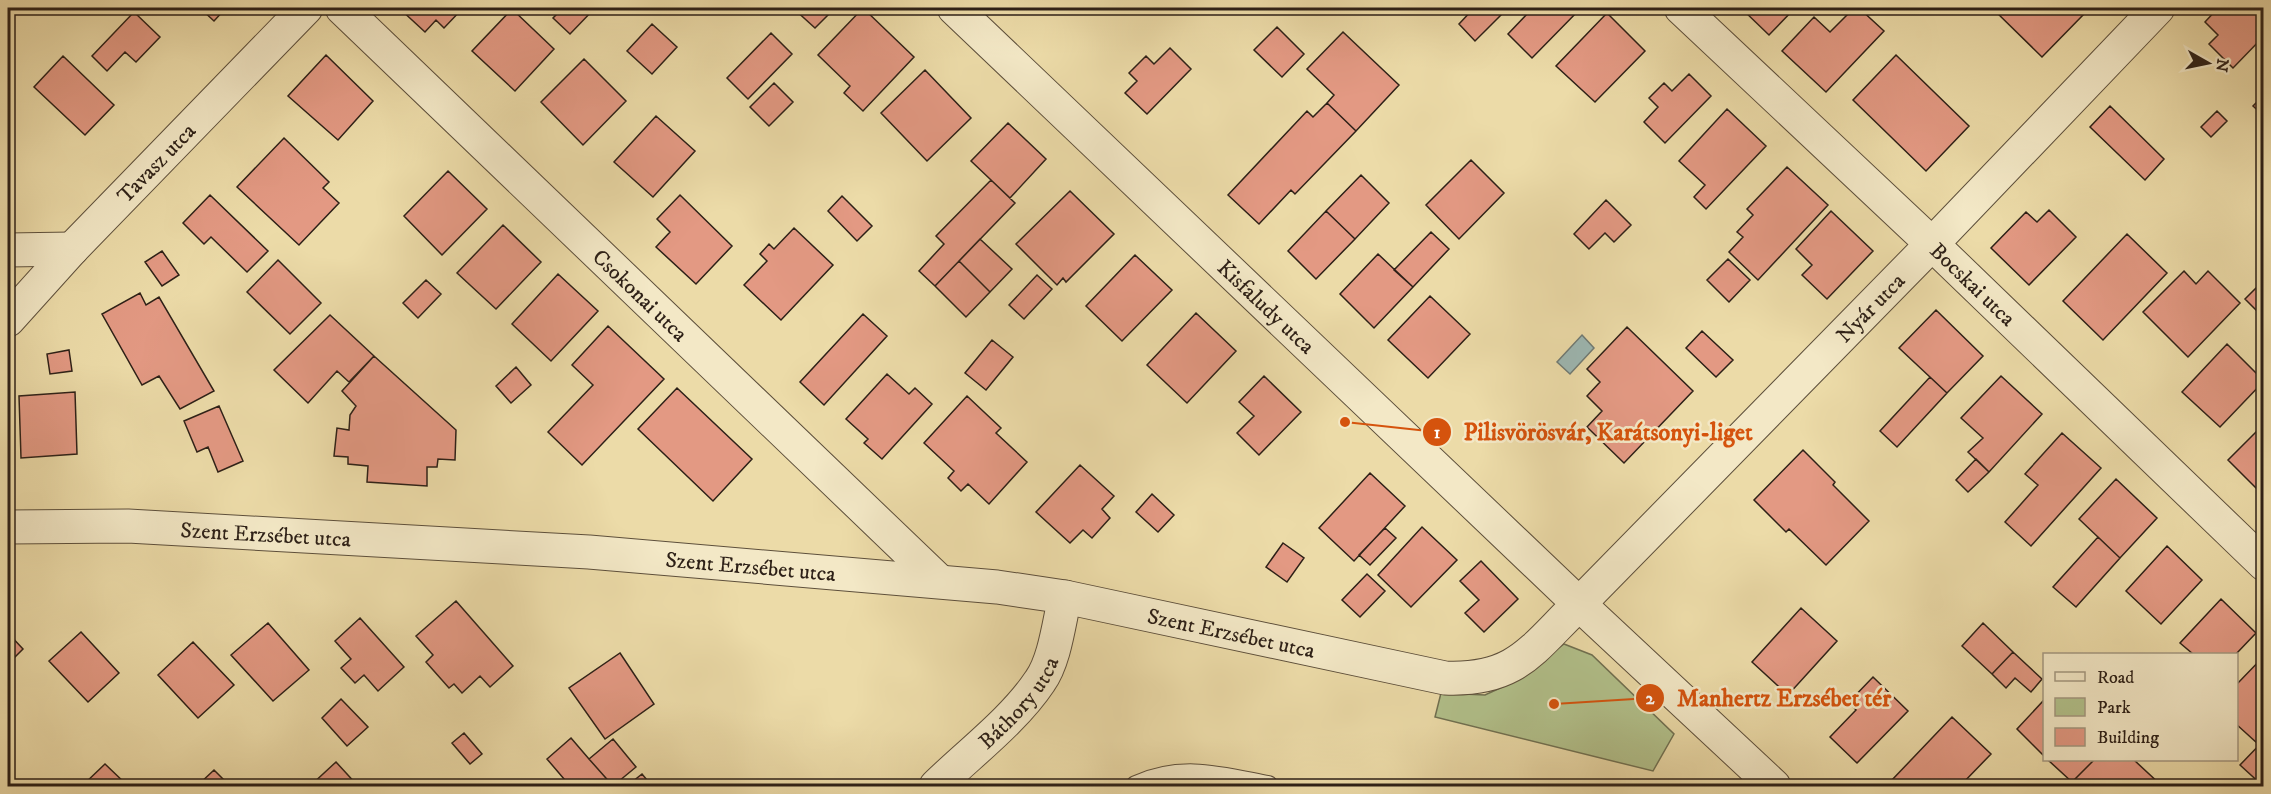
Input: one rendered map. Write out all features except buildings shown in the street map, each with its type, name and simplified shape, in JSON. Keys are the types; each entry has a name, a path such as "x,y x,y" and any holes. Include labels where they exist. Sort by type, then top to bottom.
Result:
{"street":[{"name":"Tavasz utca","path":"8,320 72,249 306,8"},
{"name":"Csokonai utca","path":"342,8 939,581"},
{"name":"Kisfaludy utca","path":"954,8 1579,604"},
{"name":"Bocskai utca","path":"1681,8 1932,244 2264,564"},
{"name":"Nyár utca","path":"1485,677 1503,671 1521,661 1579,604 1932,244 2158,8"},
{"path":"8,250 72,249"},
{"name":"Szent Erzsébet utca","path":"8,527 128,526 589,552 939,581 1065,597 1445,678 1485,677"},
{"name":"Báthory utca","path":"936,786 1012,713 1041,680 1052,652 1065,597"},
{"path":"1579,604 1774,786"}],"lane":[{"path":"1136,786 1169,776 1200,773 1268,786"}],"green space":[{"path":"1564,644 1592,655 1674,734 1653,771 1435,717 1441,693 1485,695 1511,683"}],"water":[{"path":"1582,335 1594,348 1570,374 1557,362"}],"place":[{"name":"Pilisvörösvár, Karátsonyi-liget","path":"1345,422"},
{"name":"Manhertz Erzsébet tér","path":"1554,704"}]}
